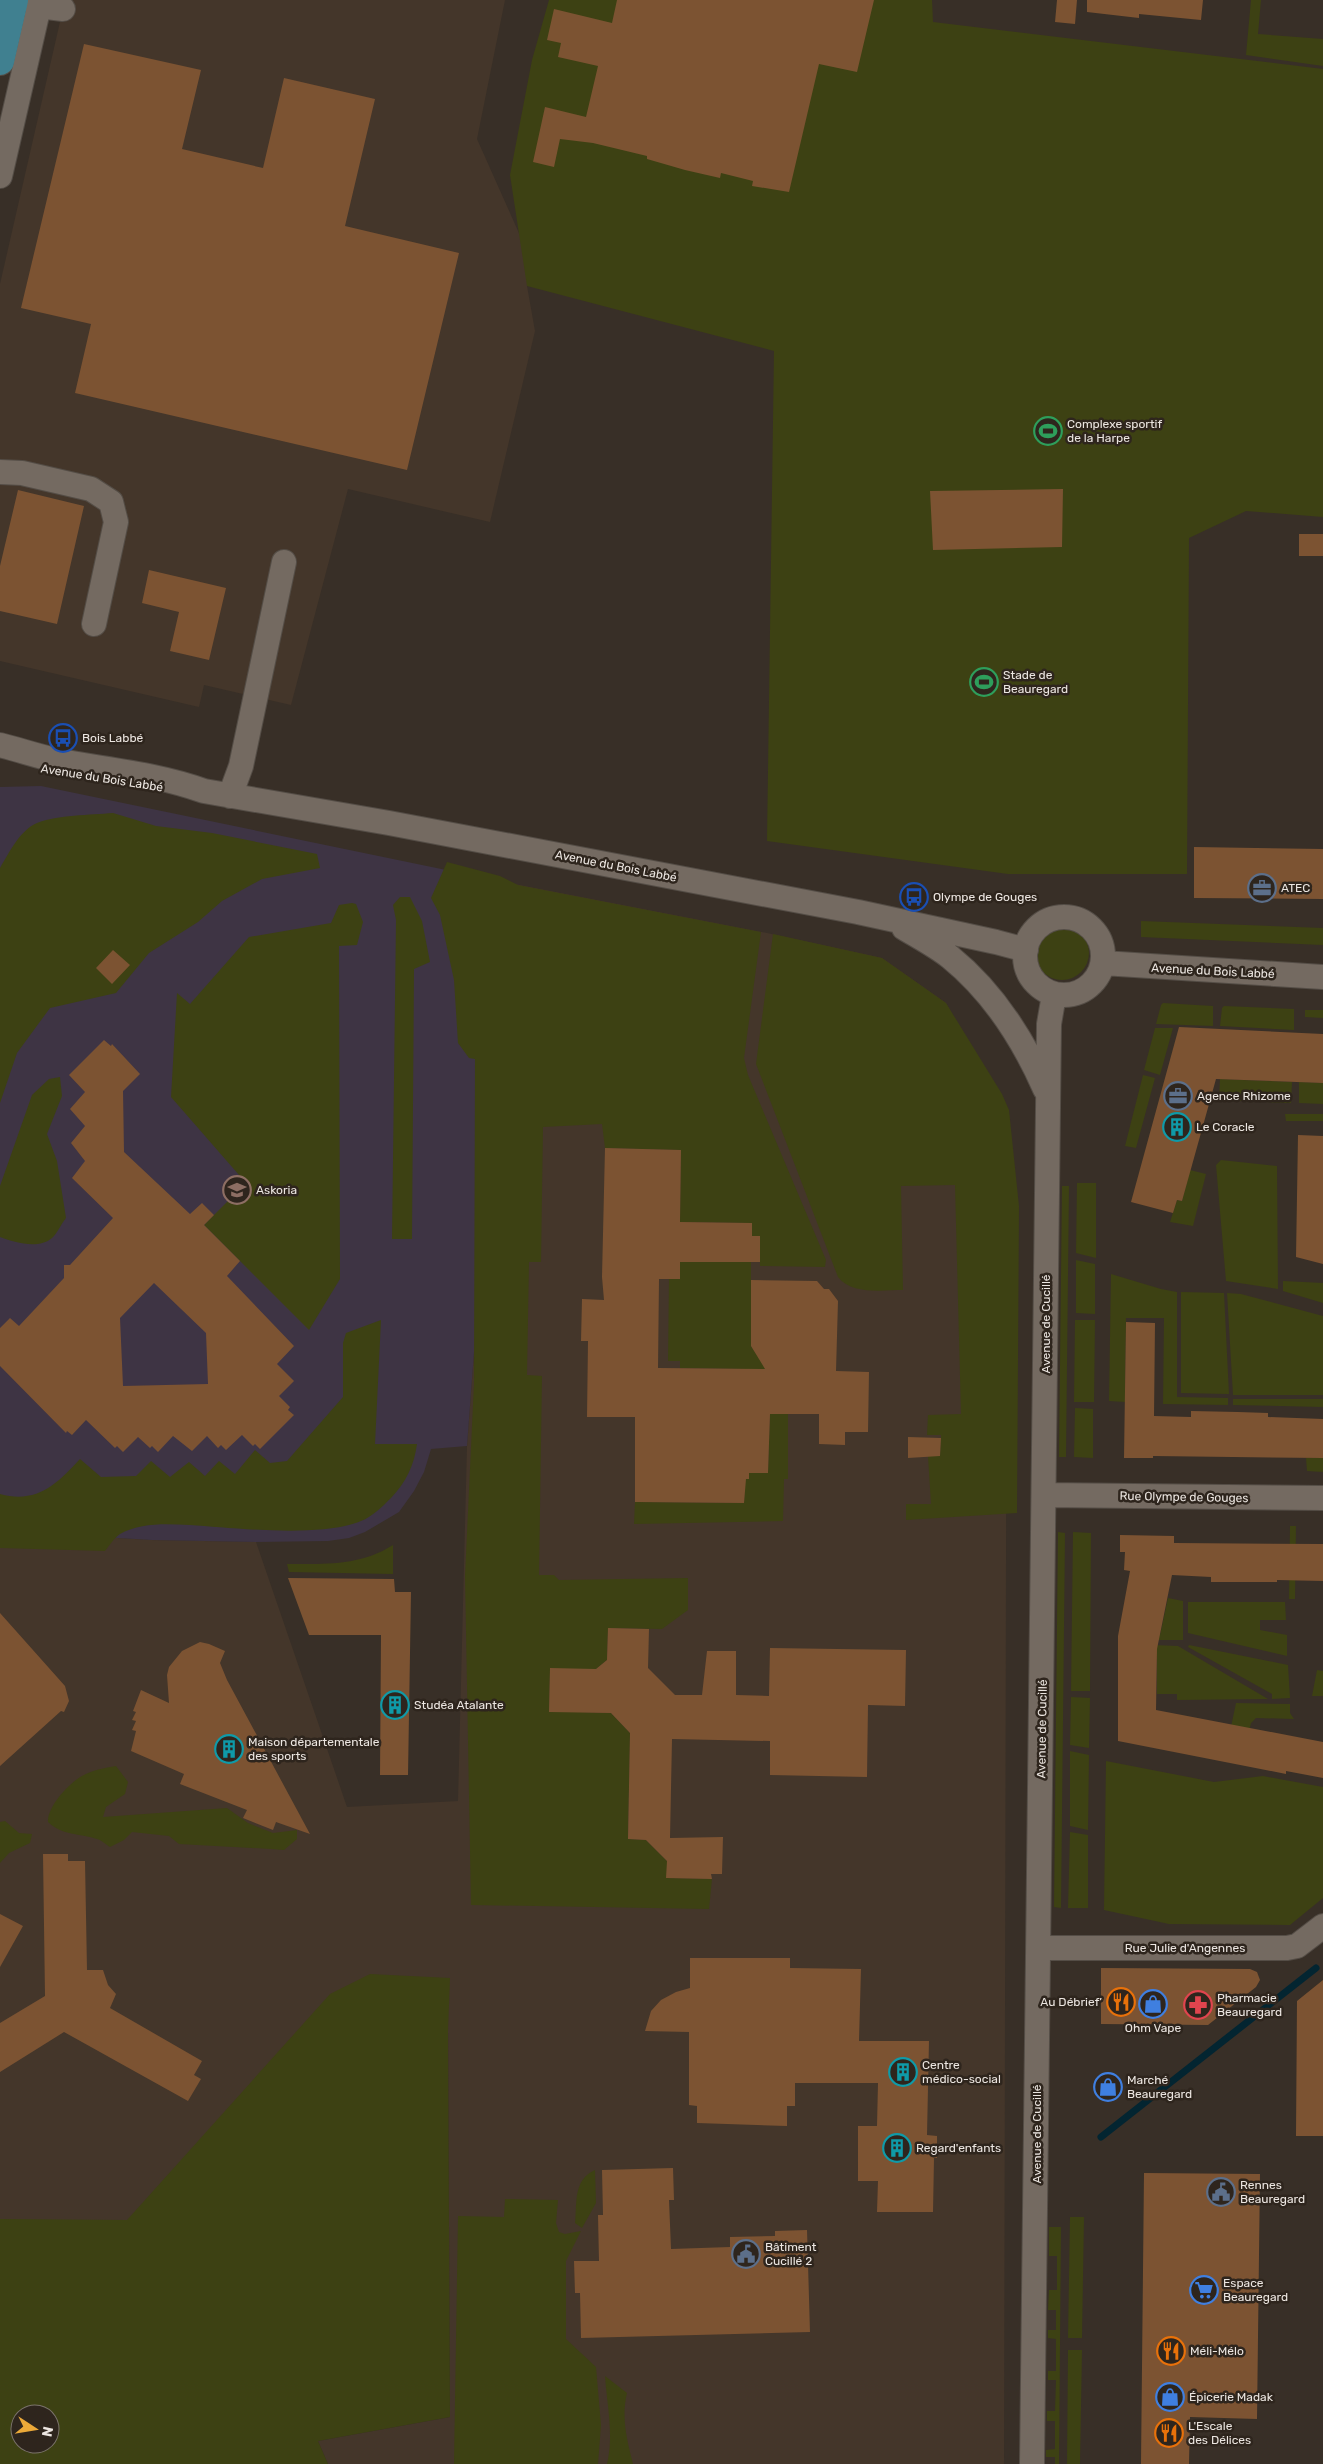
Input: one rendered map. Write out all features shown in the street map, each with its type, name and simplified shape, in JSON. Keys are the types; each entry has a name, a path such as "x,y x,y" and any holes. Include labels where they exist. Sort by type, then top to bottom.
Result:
{"main road":[{"path":"0,61 28,2"}],"street":[{"path":"0,176 28,2 63,9"},
{"path":"0,472 22,473 91,489 112,502 116,522 94,624"},
{"path":"230,796 240,766 284,562"},
{"name":"Avenue du Bois Labbé","path":"2,749 58,761 140,773 204,791 230,796 389,823 888,919 1026,950"},
{"path":"1058,917 1070,917 1082,921 1092,928 1102,944 1103,963 1098,977 1088,988 1077,994 1054,994 1044,990 1029,973 1026,962 1026,950 1029,939 1041,925 1058,917"},
{"path":"888,919 949,956 986,992 1010,1023 1034,1064 1048,1096"},
{"name":"Avenue du Bois Labbé","path":"1103,963 1323,978"},
{"name":"Avenue de Cucillé","path":"1032,2464 1040,1948 1049,1024 1054,994"},
{"name":"Rue Olympe de Gouges","path":"1045,1496 1323,1498"},
{"name":"Rue Julie d'Angennes","path":"1040,1948 1288,1948 1297,1946 1323,1926"}],"shaded area":[{"path":"65,0 505,0 477,139 522,240 533,243 527,286 535,331 490,522 348,489 291,705 204,685 199,707 0,661 0,284"},
{"name":"Askoria","path":"41,786 509,883 467,1446 431,1449 424,1472 414,1491 399,1512 365,1532 349,1538 328,1541 256,1542 152,1540 0,1531 0,787"},
{"path":"509,883 767,933 882,958 946,1003 1007,1113 1004,2464 328,2464 318,2441 450,2417 448,2031 146,2265 0,2267 0,1531 152,1540 256,1542 347,1807 458,1801 467,1446"}],"green space":[{"name":"Complexe sportif de la Harpe","path":"549,0 932,0 933,22 1323,69 1323,517 1246,511 1189,538 1187,874 1008,874 767,841 774,351 527,286 510,175 532,60"},
{"path":"1251,0 1261,0 1258,34 1323,39 1323,66 1246,55"},
{"path":"113,813 156,826 212,833 317,854 320,868 262,879 222,901 198,922 149,953 116,993 50,1008 17,1053 0,1103 0,868 20,836 37,823 64,817"},
{"path":"447,862 500,876 518,885 761,932 744,1058 748,1075 826,1260 825,1267 760,1266 760,1236 752,1236 752,1223 680,1222 681,1150 605,1148 602,1124 543,1127 541,1262 529,1262 527,1375 542,1376 539,1575 554,1575 559,1580 688,1578 688,1610 662,1629 608,1628 607,1660 596,1669 550,1669 549,1711 611,1713 630,1733 628,1839 646,1840 667,1861 667,1878 712,1879 709,1909 471,1905 465,1576 474,1383 475,1059 469,1058 458,1043 454,980 440,915 431,898"},
{"path":"400,897 410,897 422,921 430,962 414,969 412,1239 392,1239 396,920 393,905"},
{"path":"356,904 363,922 357,945 339,946 340,1279 309,1330 204,1225 246,1183 171,1097 177,993 190,1004 249,937 331,923 339,905"},
{"path":"1141,921 1323,928 1323,945 1141,937"},
{"path":"1062,926 1072,928 1081,934 1087,943 1089,953 1087,963 1081,972 1072,978 1062,980 1052,978 1043,972 1037,963 1035,953 1037,943 1043,934 1052,928"},
{"path":"773,934 882,958 946,1003 1002,1094 1009,1110 1019,1206 1017,1513 906,1520 906,1504 931,1504 928,1456 940,1456 941,1435 927,1435 928,1415 961,1414 955,1185 901,1186 903,1290 877,1291 859,1289 844,1283 838,1277 756,1064"},
{"path":"1163,1003 1213,1006 1213,1026 1156,1024"},
{"path":"1224,1006 1294,1009 1294,1030 1220,1026 1222,1008"},
{"path":"1305,1010 1323,1010 1323,1018 1305,1017"},
{"path":"1155,1028 1173,1028 1160,1075 1144,1070"},
{"path":"1143,1075 1155,1078 1136,1148 1125,1146"},
{"path":"60,1077 62,1096 47,1134 57,1161 66,1218 54,1236 40,1244 26,1244 0,1237 0,1186 32,1095 49,1079"},
{"path":"1220,1079 1292,1082 1291,1103 1219,1100"},
{"path":"1299,1082 1323,1083 1323,1104 1299,1103"},
{"path":"1285,1114 1323,1114 1323,1121 1286,1121"},
{"path":"1221,1160 1277,1166 1278,1289 1226,1281 1216,1165"},
{"path":"1190,1170 1206,1174 1193,1226 1170,1222 1177,1200 1182,1201"},
{"path":"1077,1183 1096,1183 1096,1258 1076,1253"},
{"path":"1062,1186 1069,1186 1066,1457 1059,1457"},
{"path":"1076,1260 1095,1264 1095,1314 1076,1313"},
{"path":"680,1262 751,1262 751,1312 755,1312 755,1336 751,1336 751,1346 781,1391 746,1369 680,1368 680,1361 668,1361 669,1279 680,1279"},
{"path":"1111,1274 1177,1292 1177,1397 1228,1398 1228,1405 1163,1404 1164,1318 1126,1318 1125,1402 1109,1401"},
{"path":"1283,1281 1323,1283 1323,1303 1283,1291"},
{"path":"1181,1292 1224,1293 1229,1394 1181,1393"},
{"path":"1227,1293 1241,1294 1323,1316 1323,1395 1233,1395"},
{"path":"381,1320 375,1444 417,1444 411,1467 401,1486 388,1501 369,1517 344,1526 301,1531 254,1530 172,1524 137,1527 120,1534 105,1551 0,1548 0,1494 25,1496 36,1494 54,1484 80,1459 101,1477 136,1476 151,1461 170,1477 189,1462 205,1476 219,1461 235,1474 255,1450 270,1463 287,1461 343,1397 343,1343 346,1333"},
{"path":"1075,1320 1095,1320 1094,1402 1074,1402"},
{"path":"1233,1399 1323,1399 1323,1407 1233,1405"},
{"path":"1075,1408 1093,1409 1093,1458 1074,1457"},
{"path":"770,1414 788,1414 788,1479 784,1479 783,1521 634,1524 635,1502 744,1503 745,1479 749,1478 749,1473 768,1473"},
{"path":"1306,1458 1323,1458 1323,1472 1307,1471"},
{"path":"1290,1526 1296,1526 1295,1599 1289,1599"},
{"path":"1058,1532 1065,1533 1061,1908 1054,1907"},
{"path":"1073,1532 1091,1533 1090,1691 1071,1691"},
{"path":"393,1545 393,1574 289,1572 287,1564 329,1564 355,1560 381,1552"},
{"path":"1168,1598 1183,1601 1183,1640 1154,1640 1154,1634 1160,1635"},
{"path":"1188,1602 1285,1602 1286,1620 1260,1620 1260,1630 1287,1635 1287,1656 1188,1633"},
{"path":"1154,1645 1178,1646 1268,1699 1177,1700 1177,1694 1157,1694 1157,1655 1154,1654"},
{"path":"1189,1645 1288,1665 1290,1698 1272,1699 1272,1694 1188,1647"},
{"path":"1317,1670 1323,1671 1323,1696 1312,1696"},
{"path":"1071,1697 1090,1698 1089,1748 1070,1745"},
{"path":"1236,1703 1290,1704 1290,1713 1294,1719 1256,1718 1251,1723 1246,1744 1228,1741"},
{"path":"1070,1751 1089,1755 1088,1830 1070,1826"},
{"path":"1106,1761 1214,1782 1263,1776 1323,1787 1323,1898 1290,1925 1169,1924 1104,1910"},
{"path":"116,1766 128,1782 125,1794 106,1807 103,1817 227,1808 248,1823 273,1833 297,1830 297,1839 284,1850 179,1844 169,1836 132,1832 124,1840 110,1847 90,1837 59,1830 48,1822 51,1809 55,1803 77,1779 90,1772"},
{"path":"5,1821 19,1833 32,1834 30,1843 9,1853 0,1863 0,1822"},
{"path":"1070,1832 1088,1835 1088,1908 1068,1908"},
{"path":"370,1974 450,1978 448,2031 450,2417 318,2441 328,2464 0,2464 0,2219 127,2220 330,1994"},
{"path":"595,2170 596,2203 582,2228 575,2223 576,2200 583,2180"},
{"path":"505,2199 558,2200 556,2223 559,2232 565,2234 581,2231 566,2261 566,2339 596,2367 601,2425 598,2464 454,2464 458,2216 504,2217"},
{"path":"1070,2217 1084,2217 1082,2338 1068,2338"},
{"path":"1049,2227 1061,2227 1059,2464 1055,2464 1055,2457 1046,2457 1046,2450 1055,2449 1055,2421 1047,2421 1047,2411 1055,2411 1056,2380 1048,2380 1048,2371 1056,2371 1056,2339 1048,2338 1048,2330 1056,2330 1056,2310 1048,2310 1049,2290 1057,2290 1057,2256 1049,2256"},
{"path":"1068,2350 1082,2350 1080,2464 1067,2464"},
{"path":"605,2376 627,2393 625,2420 633,2464 607,2464 610,2431"}],"building":[{"path":"617,0 874,0 857,72 819,64 789,192 752,186 753,181 721,173 720,178 685,170 647,159 647,156 593,143 560,139 554,167 533,162 545,107 586,117 598,66 558,57 561,43 547,40 554,9 612,23"},
{"path":"1057,0 1077,0 1075,24 1055,22"},
{"path":"1087,0 1203,0 1201,20 1139,14 1139,18 1087,12"},
{"path":"84,44 201,70 182,149 263,168 284,78 375,99 345,226 459,253 407,470 75,393 91,324 21,308"},
{"path":"1063,489 1062,547 933,550 930,491"},
{"path":"18,490 84,506 57,624 0,611 0,566"},
{"path":"1299,534 1323,534 1323,556 1299,556"},
{"path":"149,570 226,588 209,660 170,651 179,612 142,603"},
{"path":"1194,847 1323,849 1323,899 1194,898"},
{"path":"113,950 130,965 112,984 96,968"},
{"name":"Le Coracle","path":"1179,1027 1323,1034 1323,1083 1216,1079 1182,1201 1177,1200 1173,1213 1131,1202"},
{"path":"104,1040 111,1046 112,1044 140,1074 123,1091 124,1152 190,1214 202,1203 214,1215 204,1225 240,1261 227,1276 294,1346 277,1364 294,1381 279,1396 290,1407 288,1410 294,1415 260,1449 255,1444 253,1446 242,1435 226,1450 221,1445 218,1448 207,1436 192,1451 173,1436 158,1452 152,1446 150,1448 138,1437 123,1452 117,1446 115,1448 86,1420 72,1435 67,1431 66,1433 0,1366 0,1328 10,1318 19,1326 64,1278 64,1265 70,1265 113,1218 72,1178 85,1161 71,1143 85,1126 70,1109 85,1092 69,1075","holes":["154,1283 206,1333 208,1384 123,1386 120,1318"]},
{"path":"1298,1135 1323,1136 1323,1264 1296,1257"},
{"path":"605,1148 681,1150 680,1222 752,1223 752,1236 760,1236 760,1262 680,1262 680,1279 659,1279 658,1368 765,1369 751,1346 751,1280 817,1281 824,1289 829,1289 838,1301 836,1371 869,1372 868,1432 845,1432 845,1445 819,1444 819,1414 770,1414 768,1473 749,1473 749,1479 746,1479 744,1503 635,1502 635,1417 587,1417 588,1341 581,1341 582,1299 604,1300 602,1277"},
{"path":"1126,1322 1155,1323 1154,1416 1191,1417 1191,1411 1268,1413 1268,1417 1323,1419 1323,1458 1153,1456 1153,1458 1124,1458"},
{"path":"908,1437 941,1438 940,1456 908,1458"},
{"path":"1120,1535 1174,1536 1174,1543 1323,1544 1323,1581 1211,1582 1211,1577 1172,1575 1157,1649 1156,1710 1323,1742 1323,1778 1286,1771 1286,1774 1118,1741 1118,1636 1130,1571 1124,1570 1125,1552 1120,1552"},
{"name":"Studéa Atalante","path":"288,1578 394,1579 395,1592 411,1592 408,1775 380,1775 381,1635 309,1635"},
{"path":"0,1613 65,1686 69,1701 64,1712 61,1711 0,1766"},
{"path":"608,1628 649,1629 648,1668 675,1695 702,1695 707,1651 736,1651 736,1695 769,1696 770,1648 906,1650 905,1706 868,1705 867,1777 770,1775 770,1741 672,1739 670,1838 723,1837 722,1874 711,1874 712,1879 666,1878 667,1861 646,1840 628,1839 630,1733 611,1713 549,1712 550,1668 596,1669 607,1660"},
{"name":"Maison départementale des sports","path":"200,1642 225,1651 220,1663 227,1680 310,1834 276,1822 273,1830 243,1818 247,1810 180,1784 184,1774 131,1751 136,1731 132,1730 136,1721 132,1720 136,1712 133,1711 141,1690 169,1703 167,1675 169,1667 182,1651"},
{"path":"43,1854 68,1854 68,1861 85,1861 87,1970 103,1970 108,1985 116,1994 110,2008 202,2061 194,2075 201,2079 188,2101 64,2032 0,2072 0,2023 45,1996"},
{"path":"0,1914 23,1926 0,1967"},
{"path":"690,1958 790,1958 790,1968 861,1969 859,2041 929,2041 927,2135 937,2136 937,2158 934,2158 933,2212 877,2212 878,2181 858,2181 858,2126 877,2126 878,2083 795,2083 795,2106 787,2106 787,2126 697,2123 697,2106 689,2105 689,2032 645,2031 651,2011 661,2000 676,1992 690,1988"},
{"path":"1101,1968 1250,1969 1257,1972 1260,1980 1256,1987 1208,2025 1101,2024"},
{"path":"1323,1980 1323,2136 1296,2136 1297,2001"},
{"name":"Bâtiment Cucillé 2","path":"673,2168 674,2200 669,2200 671,2249 730,2247 730,2237 775,2236 775,2231 807,2230 810,2332 581,2338 580,2293 575,2293 574,2261 599,2261 598,2215 603,2215 602,2170"},
{"name":"Espace Beauregard","path":"1144,2173 1260,2174 1257,2419 1190,2417 1189,2464 1141,2464"}],"waterway":[{"path":"1101,2137 1316,1968"}],"place":[{"name":"Complexe sportif de la Harpe","path":"1048,431"},
{"name":"Stade de Beauregard","path":"984,682"},
{"name":"Bois Labbé","path":"63,738"},
{"name":"ATEC","path":"1262,888"},
{"name":"Olympe de Gouges","path":"914,897"},
{"name":"Agence Rhizome","path":"1178,1096"},
{"name":"Le Coracle","path":"1177,1127"},
{"name":"Askoria","path":"237,1190"},
{"name":"Studéa Atalante","path":"395,1705"},
{"name":"Maison départementale des sports","path":"229,1749"},
{"name":"Au Débrief’","path":"1121,2002"},
{"name":"Ohm Vape","path":"1153,2004"},
{"name":"Pharmacie Beauregard","path":"1198,2005"},
{"name":"Centre médico-social","path":"903,2072"},
{"name":"Marché Beauregard","path":"1108,2087"},
{"name":"Regard'enfants","path":"897,2148"},
{"name":"Rennes Beauregard","path":"1221,2192"},
{"name":"Bâtiment Cucillé 2","path":"746,2254"},
{"name":"Espace Beauregard","path":"1204,2290"},
{"name":"Méli-Mélo","path":"1171,2351"},
{"name":"Épicerie Madak","path":"1170,2397"},
{"name":"L'Escale des Délices","path":"1169,2433"}]}
